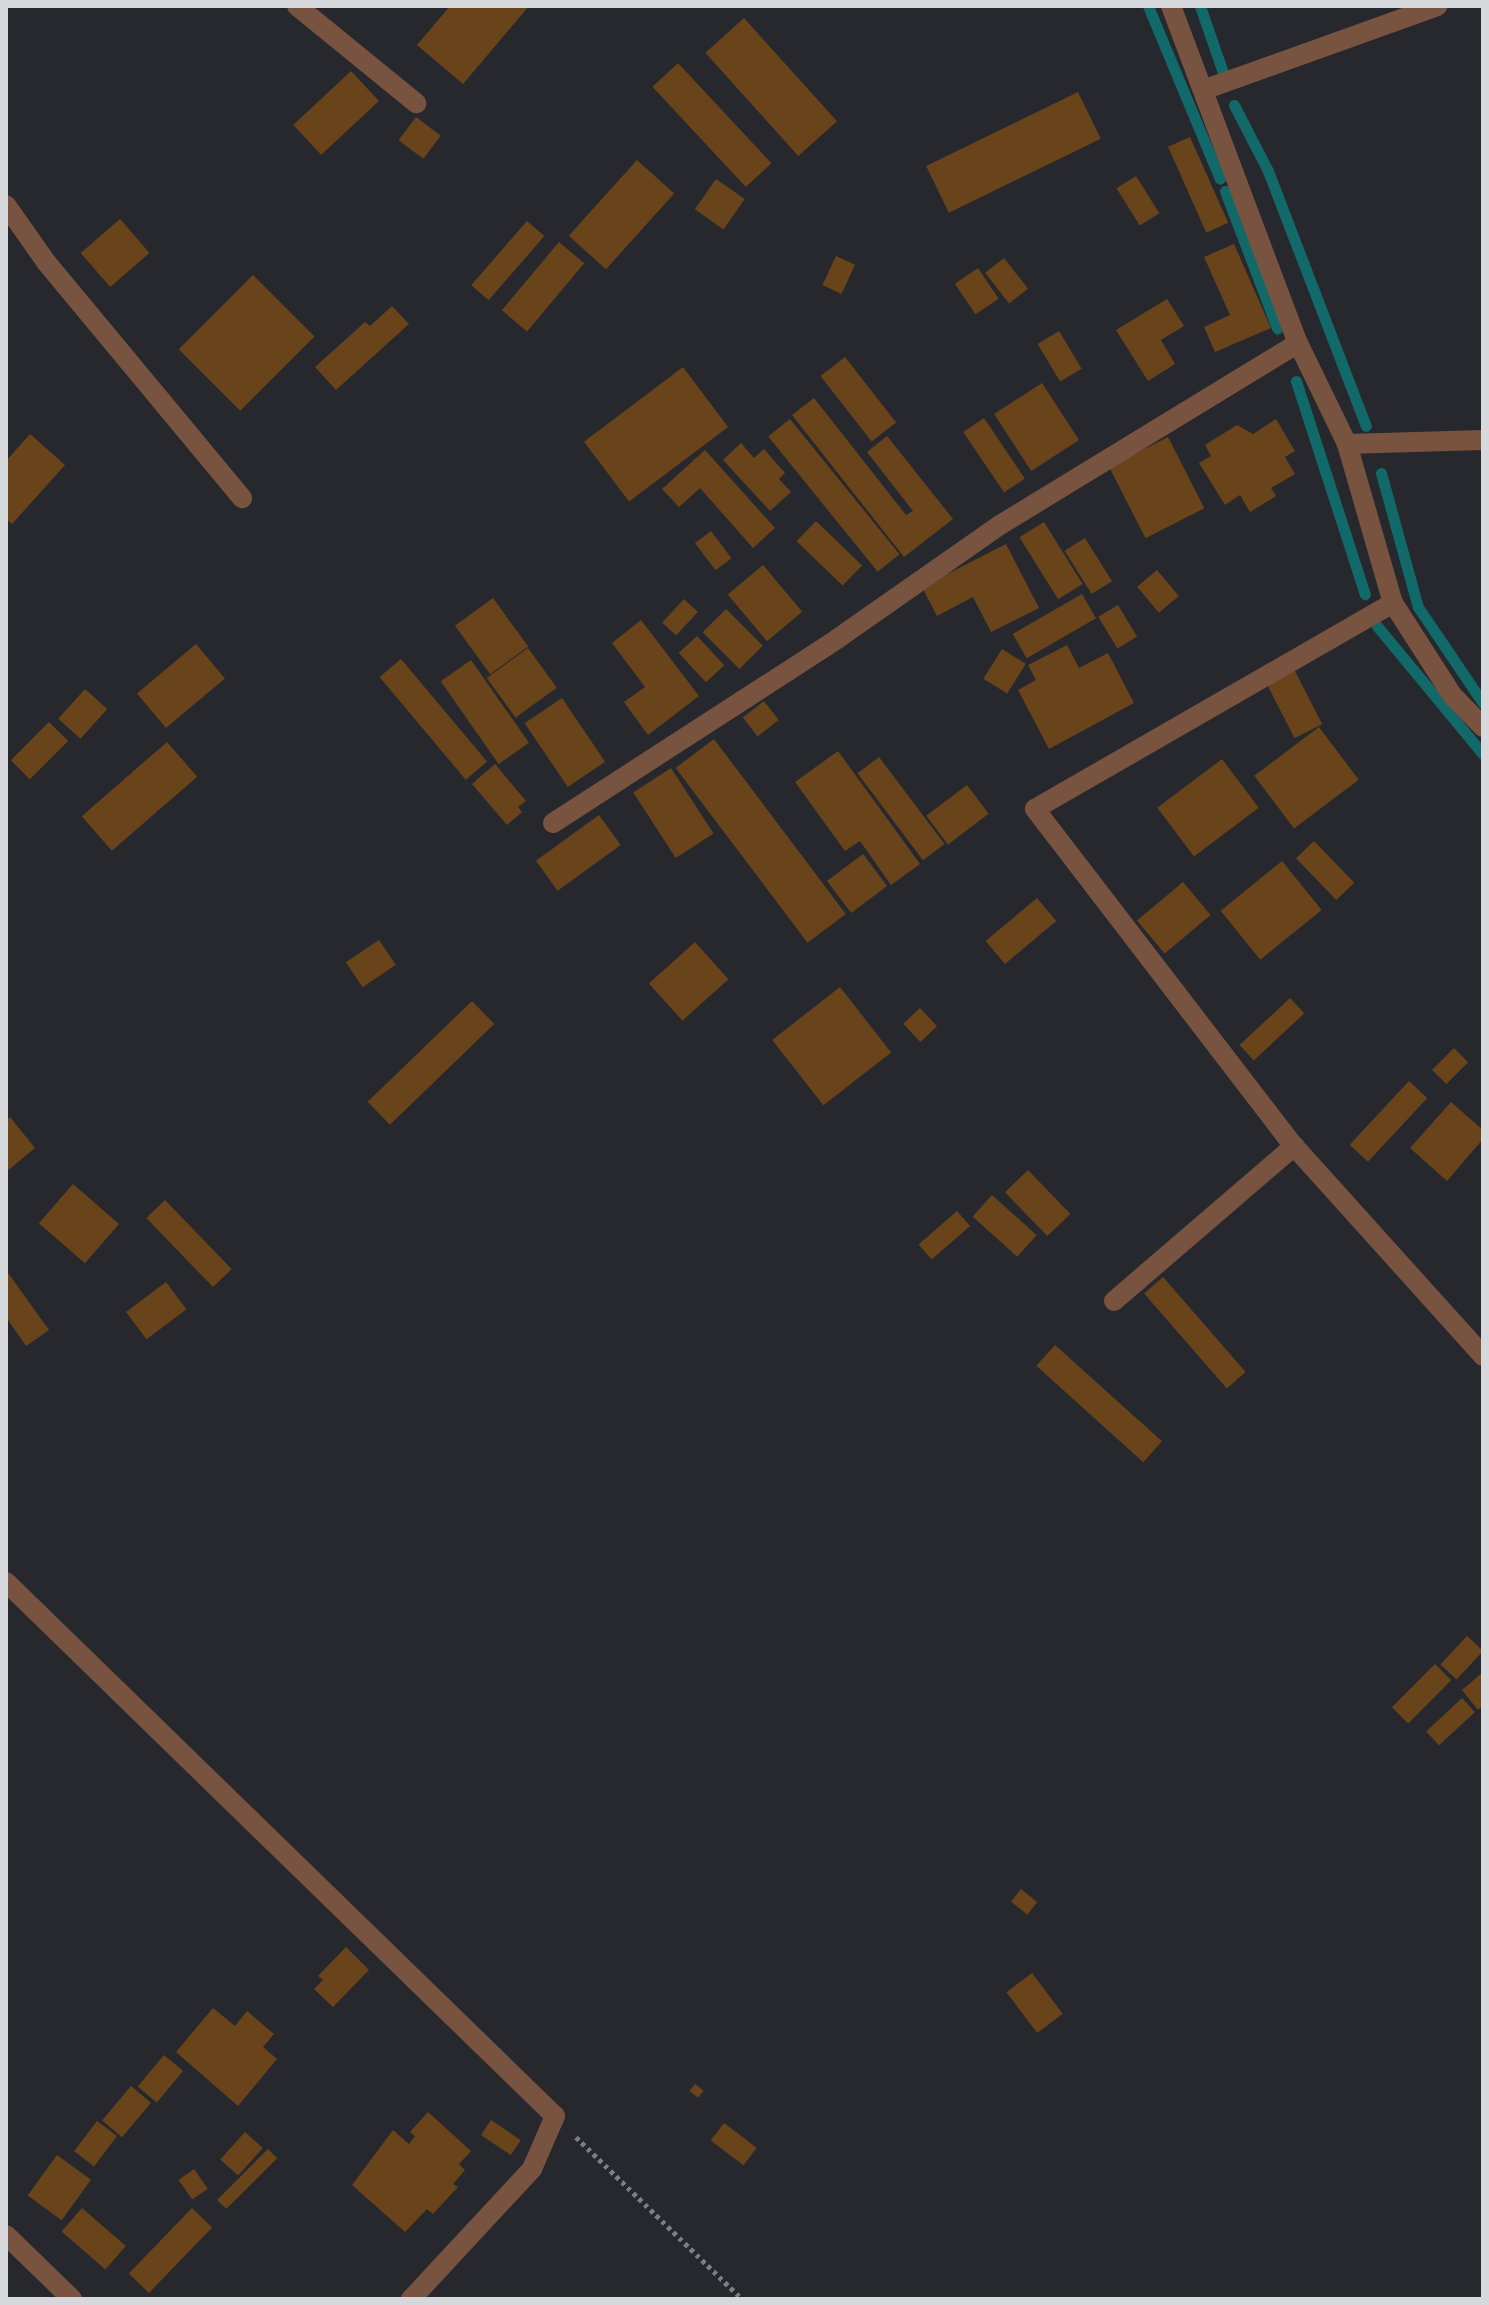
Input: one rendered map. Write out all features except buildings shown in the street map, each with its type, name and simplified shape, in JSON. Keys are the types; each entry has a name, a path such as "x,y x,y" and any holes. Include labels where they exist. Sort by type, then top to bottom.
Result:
{"street":[{"path":"297,6 416,103"},
{"path":"1171,6 1298,343 1347,444 1393,603 1452,695 1483,727"},
{"path":"1203,90 1437,6"},
{"path":"6,205 46,262 242,498"},
{"path":"553,823 837,639 1000,525 1298,343"},
{"path":"1347,444 1483,440"},
{"path":"1393,603 1035,809 1294,1146 1483,1356"},
{"path":"1114,1301 1294,1146"},
{"path":"6,1582 555,2116 532,2169 411,2299"},
{"path":"6,2235 72,2299"}],"path":[{"path":"555,2116 742,2299"}],"waterway":[{"path":"1148,6 1220,179"},
{"path":"1200,6 1222,70"},
{"path":"1234,105 1268,171 1366,426"},
{"path":"1225,191 1277,328"},
{"path":"1296,381 1365,594"},
{"path":"1381,473 1418,607 1483,703"},
{"path":"1377,626 1483,754"}]}
